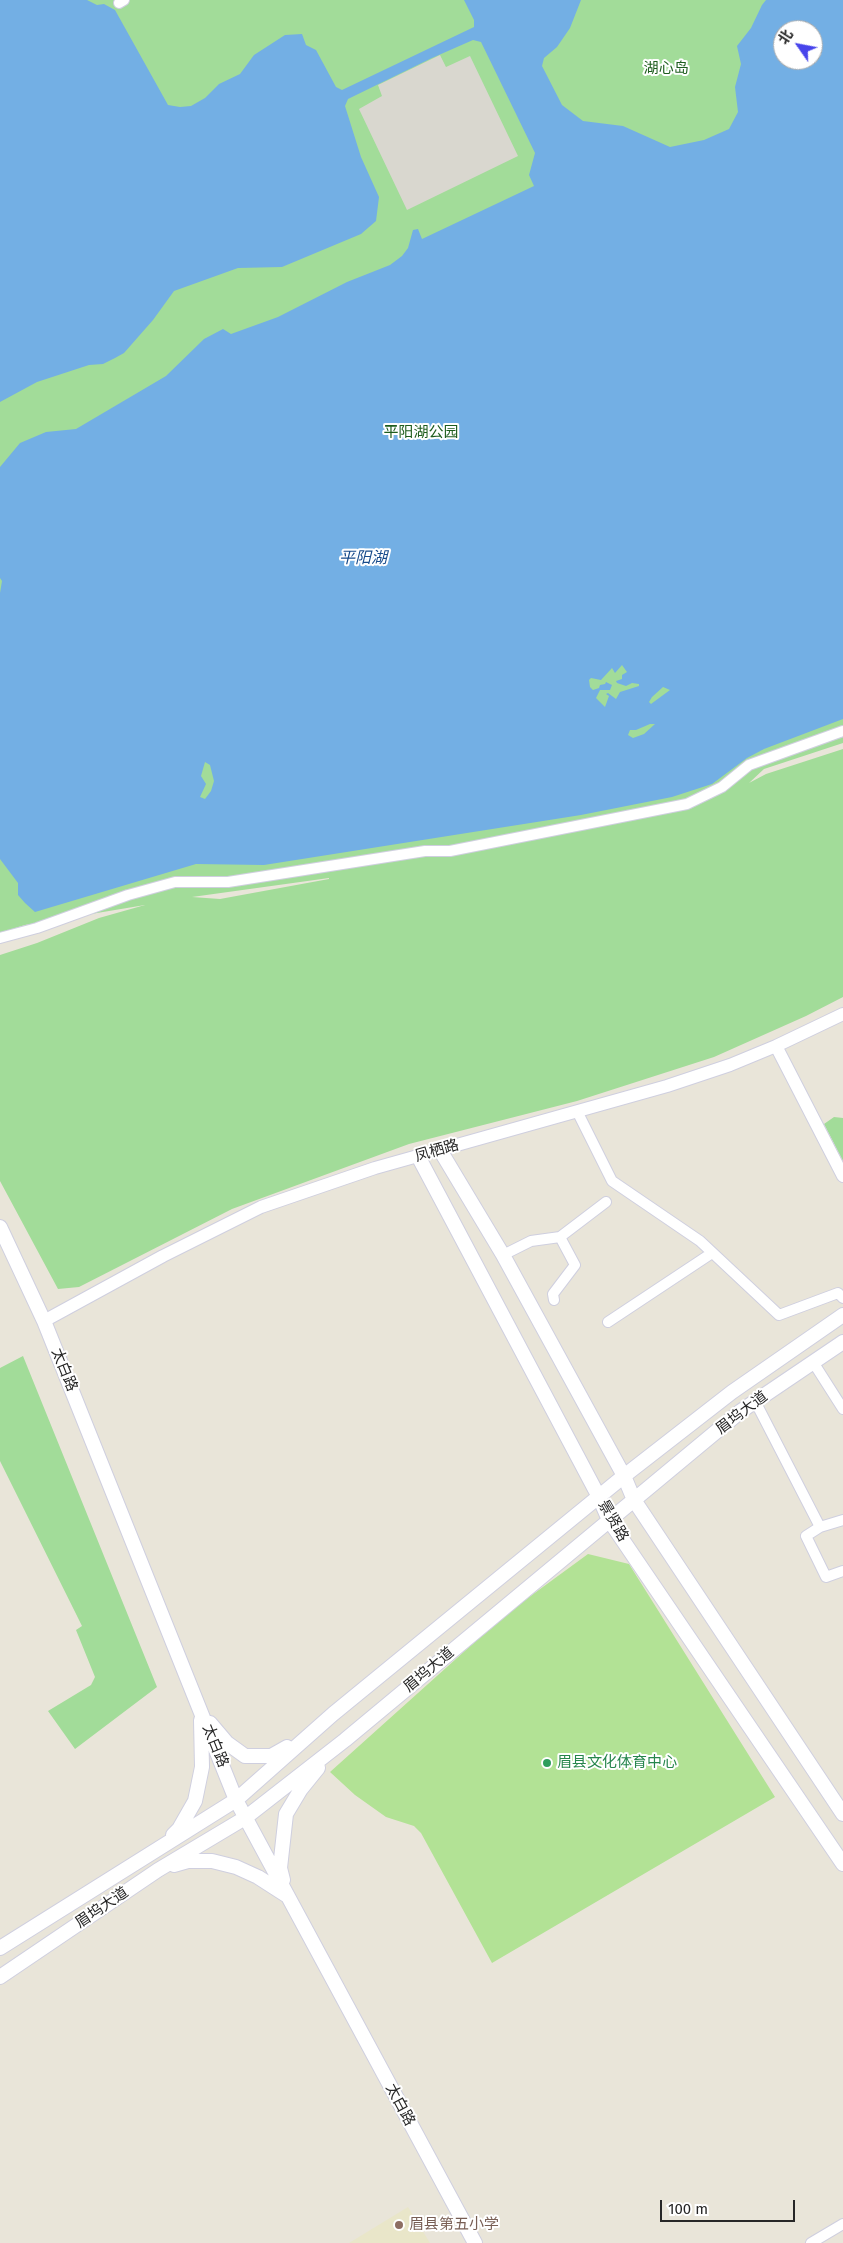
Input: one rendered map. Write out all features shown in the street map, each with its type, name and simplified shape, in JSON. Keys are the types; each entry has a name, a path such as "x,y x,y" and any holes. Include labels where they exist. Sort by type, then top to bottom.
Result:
{"main road":[{"name":"景贤路","path":"440,1150 503,1255 624,1476 634,1500 843,1814"},
{"name":"景贤路","path":"418,1156 610,1520 843,1864"},
{"name":"太白路","path":"0,1227 44,1321 236,1800 475,2243"},
{"name":"眉坞大道","path":"0,1948 236,1800 308,1736 624,1476 732,1392 843,1315"},
{"name":"眉坞大道","path":"0,1977 158,1870 245,1818 334,1748 755,1401 843,1342"},
{"path":"201,1711 227,1743 245,1756 271,1756 308,1736"},
{"path":"152,1853 179,1830 195,1801 202,1767 201,1711"},
{"path":"287,1896 280,1868 286,1814 301,1789 334,1748"},
{"path":"158,1870 188,1861 212,1861 236,1867 258,1877 287,1896"}],"street":[{"path":"0,938 37,928 128,895 175,882 228,882 425,851 450,851 687,804 722,788 749,765 843,731"},
{"name":"凤栖路","path":"44,1321 163,1256 261,1207 375,1168 667,1086 730,1065 776,1046 843,1014"},
{"path":"776,1046 843,1176"},
{"path":"577,1111 612,1181 700,1241 779,1315 838,1293 843,1298"},
{"path":"503,1255 531,1241 560,1237 606,1202"},
{"path":"554,1300 553,1294 575,1265 560,1237"},
{"path":"608,1322 712,1253"},
{"path":"813,1362 841,1401"},
{"path":"755,1401 820,1528"},
{"path":"843,1520 820,1528 806,1536 826,1576 843,1571"},
{"path":"811,2243 843,2224"}],"shaded area":[{"path":"440,55 446,67 470,56 518,156 407,210 359,109 382,96 378,85"},
{"name":"眉县第五小学","path":"408,2207 430,2243 349,2243"}],"green space":[{"name":"平阳湖","path":"0,0 843,0 843,743 764,769 749,783 766,774 843,749 843,997 806,1016 714,1057 577,1101 409,1144 232,1209 79,1287 58,1289 0,1181 0,955 37,943 99,918 145,905 25,925 0,933","holes":["329,878 329,879 220,899 192,897"]},
{"path":"834,1117 843,1118 843,1161 824,1124"},
{"path":"23,1356 157,1687 75,1749 48,1711 91,1685 95,1677 76,1630 82,1626 0,1461 0,1368"},
{"name":"眉县文化体育中心","path":"588,1554 629,1564 775,1797 492,1963 421,1833 414,1826 386,1817 355,1795 330,1772 506,1614"}],"water":[{"name":"平阳湖","path":"0,0 87,0 97,5 104,4 115,10 168,105 180,107 191,106 205,98 219,84 240,74 254,55 285,35 302,34 306,45 316,50 336,87 342,90 474,27 474,20 464,0 581,0 570,28 557,47 544,58 542,66 562,105 583,121 623,126 670,147 704,140 729,129 738,112 735,87 741,64 737,46 751,28 766,0 843,0 843,719 764,749 747,758 712,784 672,797 581,815 264,865 196,864 35,912 18,895 18,883 0,859 0,593 2,581 0,578 0,467 20,443 46,432 76,429 166,376 204,339 223,329 231,334 278,317 347,282 390,265 402,256 408,248 413,230 418,229 422,239 534,186 529,175 535,153 481,42 473,40 348,99 345,106 361,157 379,197 376,221 361,234 282,267 238,268 174,291 153,320 124,353 103,364 89,365 37,382 0,402","holes":["622,665 627,672 622,675 622,679 616,681 617,683 626,686 632,683 639,684 639,686 620,692 616,699 608,693 606,694 609,696 605,707 596,698 600,690 610,690 612,685 606,682 593,690 590,687 589,680 591,678 601,680 612,668 615,673","663,687 670,690 651,704 649,702 652,697","650,724 655,724 644,734 633,738 628,735 630,730 636,730","205,762 210,765 214,781 211,791 205,799 200,797 206,784 201,776"]}],"place":[{"name":"眉县文化体育中心","path":"547,1763"},
{"name":"眉县第五小学","path":"399,2225"}],"park label":[{"name":"湖心岛","path":"666,69"},
{"name":"平阳湖公园","path":"421,433"}]}
